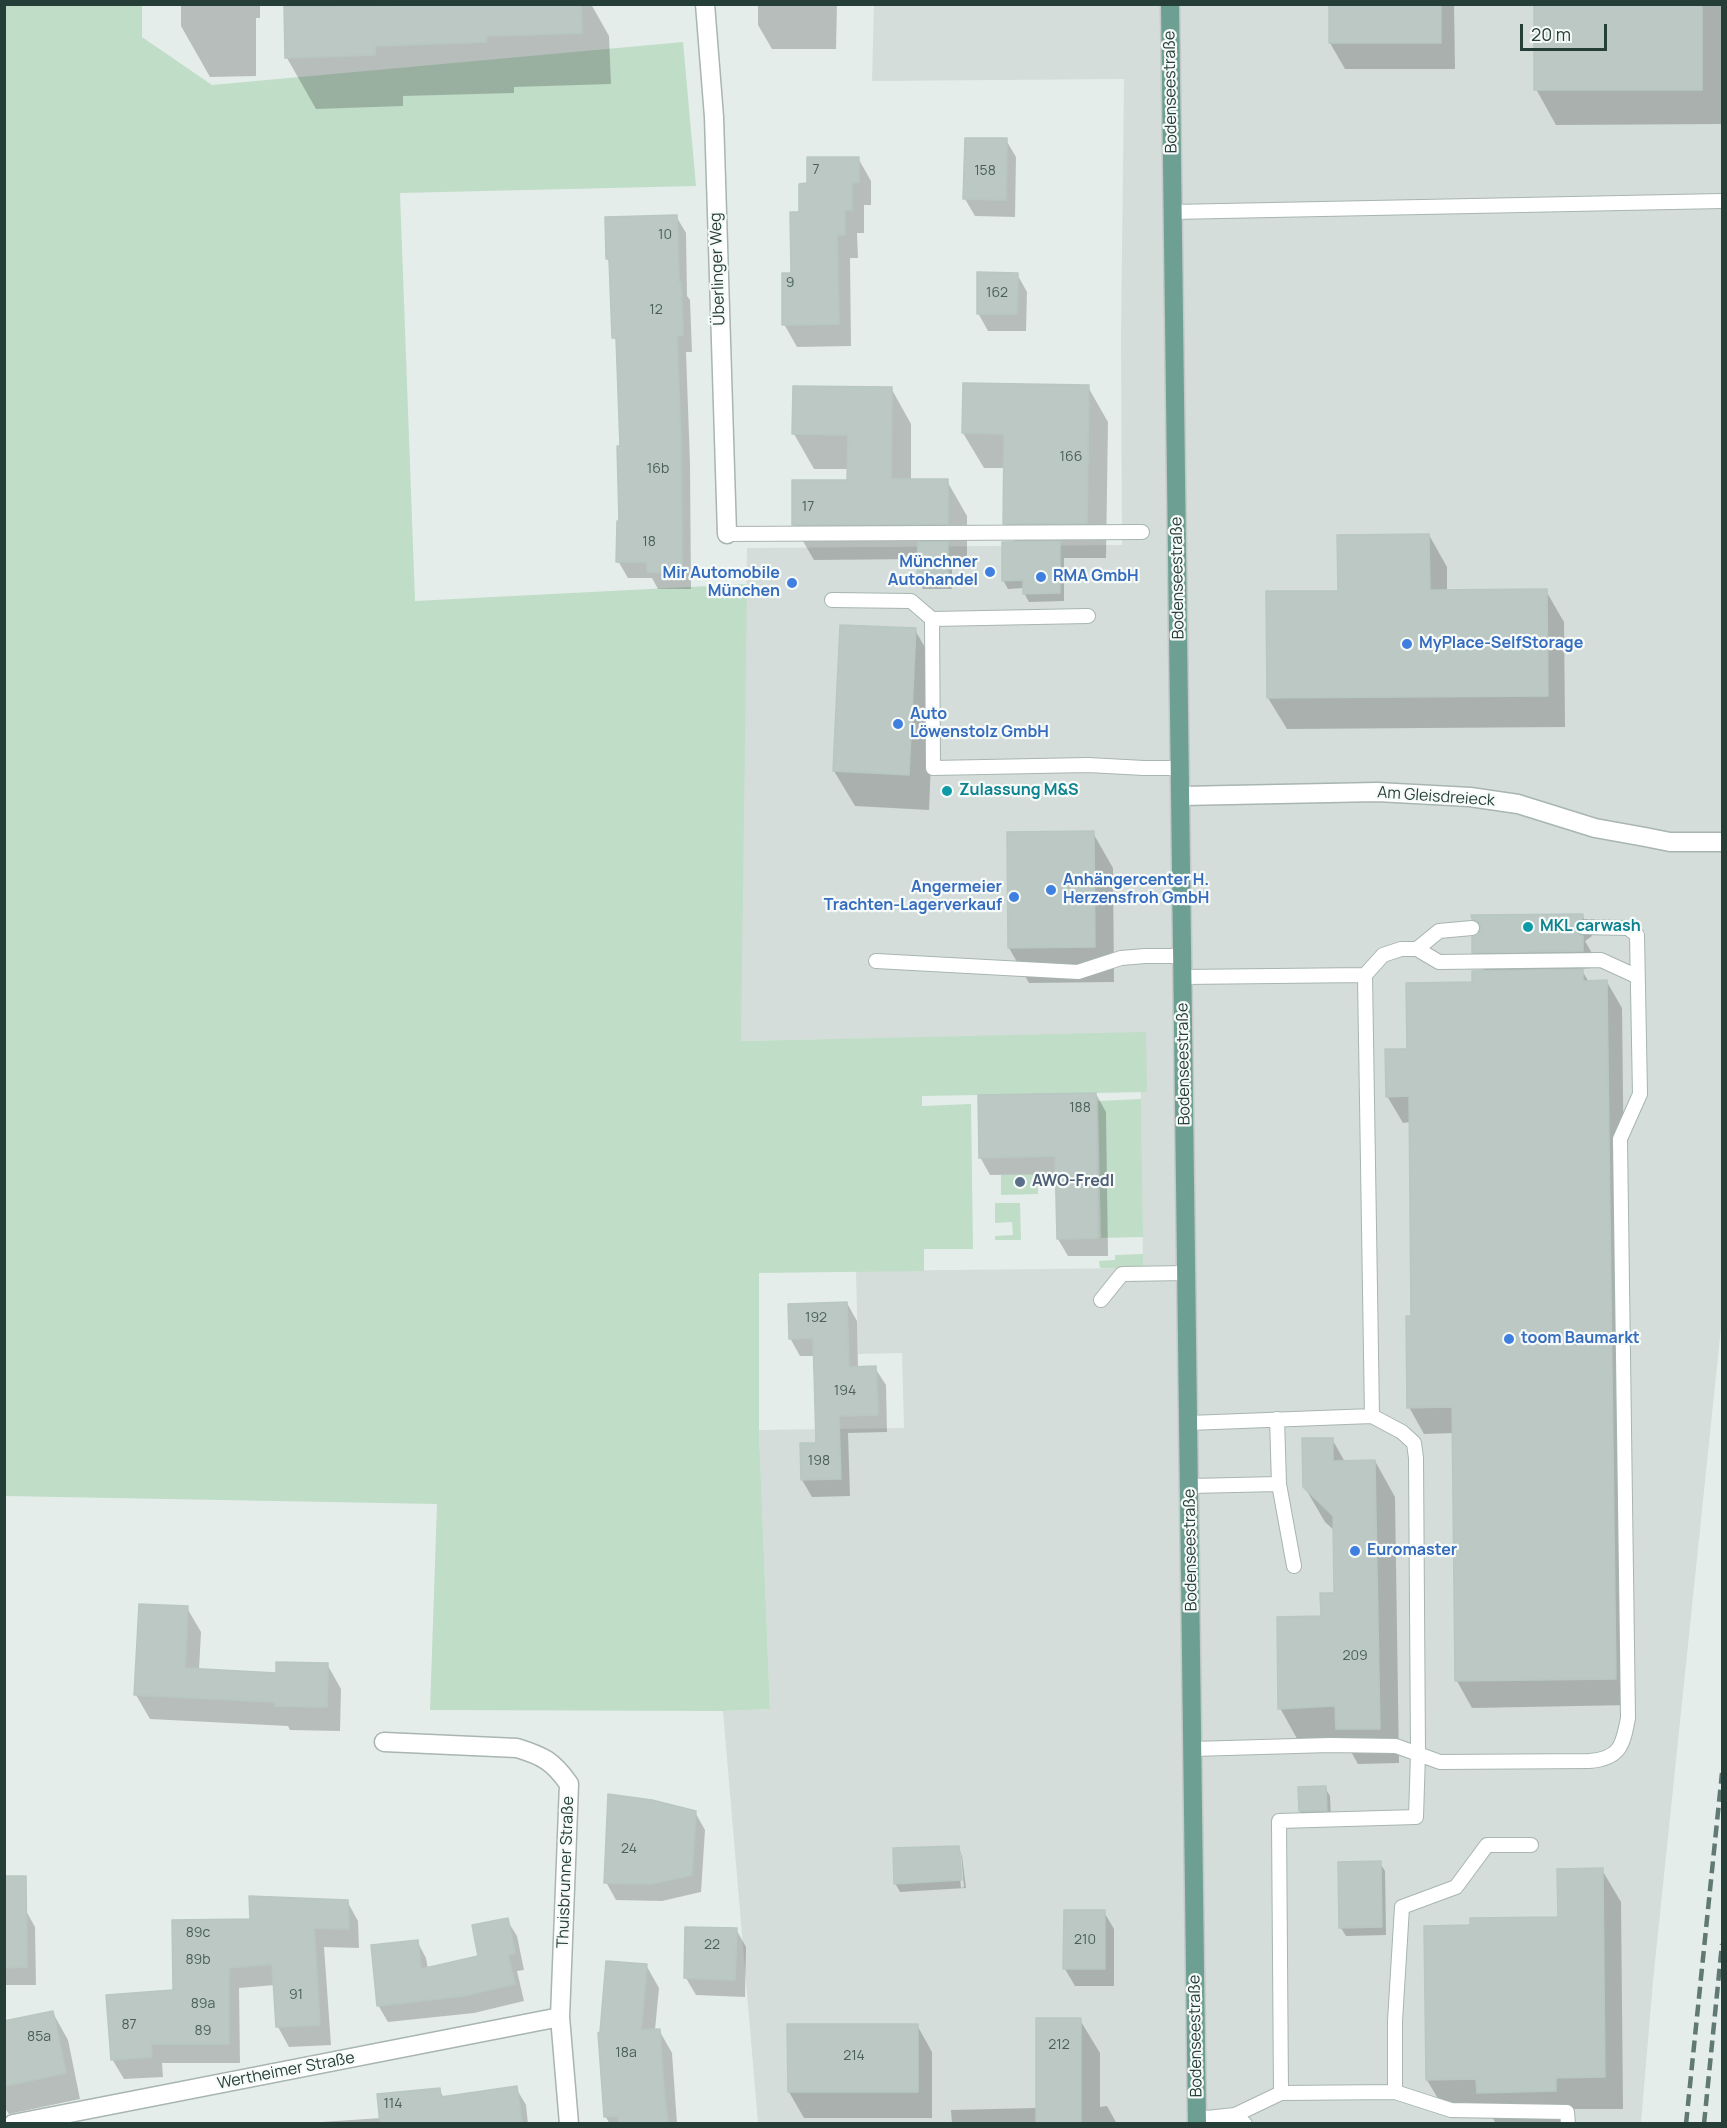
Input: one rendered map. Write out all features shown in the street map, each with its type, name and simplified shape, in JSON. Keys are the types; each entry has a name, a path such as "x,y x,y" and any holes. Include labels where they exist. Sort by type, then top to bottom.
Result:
{"main road":[{"name":"Bodenseestraße","path":"1170,4 1190,1423 1197,2121"}],"street":[{"name":"Überlinger Weg","path":"705,4 714,117 727,534"},
{"name":"Am Gleisdreieck","path":"1181,796 1377,792 1470,797 1518,804 1595,828 1670,842 1722,842"},
{"name":"Thuisbrunner Straße","path":"384,1742 517,1748 538,1754 557,1767 569,1784 560,2016 569,2124"},
{"name":"Wertheimer Straße","path":"12,2124 560,2016"}],"lane":[{"path":"1172,212 1722,201"},
{"path":"727,534 1142,532"},
{"path":"832,600 911,601 932,619 1088,616"},
{"path":"932,619 933,768 1088,765 1181,768"},
{"path":"1193,1749 1330,1745 1396,1746 1440,1762 1589,1761 1604,1760 1614,1755 1624,1741 1628,1718 1620,1139 1640,1094 1637,935 1628,928 1583,927"},
{"path":"1418,949 1439,931 1472,928"},
{"path":"1372,1416 1365,975 1383,954 1401,949 1418,949 1440,963 1601,960 1636,976"},
{"path":"876,961 1078,972 1121,958 1183,956"},
{"path":"1183,977 1365,975"},
{"path":"1101,1300 1122,1274 1187,1273"},
{"path":"1190,1423 1372,1416 1402,1432 1414,1443 1416,1458 1418,1753 1416,1817 1280,1821 1281,2093"},
{"path":"1277,1419 1279,1484 1294,1566"},
{"path":"1190,1486 1279,1484"},
{"path":"1395,2092 1395,2021 1402,1907 1456,1887 1487,1845 1531,1845"},
{"path":"1197,2121 1240,2119 1281,2093 1395,2092 1451,2110 1567,2112 1568,2124"}],"shaded area":[{"path":"874,5 1722,5 1722,1318 1653,1981 1641,2123 758,2123 723,1711 770,1709 759,1430 904,1428 902,1353 858,1354 856,1271 1143,1268 1140,1033 740,1041 747,548 1122,545 1121,337 1124,79 872,81"}],"green space":[{"path":"5,4 142,5 142,37 212,85 683,42 696,186 400,193 415,601 747,584 741,1041 1146,1032 1147,1092 922,1096 922,1106 971,1104 973,1249 924,1249 924,1271 759,1273 759,1430 770,1709 723,1711 430,1710 437,1504 5,1496"},
{"path":"1141,1099 1143,1237 1101,1238 1098,1101"},
{"path":"1037,1174 1038,1194 1001,1195 1001,1175"},
{"path":"995,1203 1020,1203 1021,1240 995,1240 995,1236 1013,1235 1012,1222 995,1223"},
{"path":"1143,1254 1143,1269 1100,1268 1099,1261 1115,1260 1115,1255"}],"building":[{"path":"581,4 582,33 486,36 486,42 375,46 375,55 285,58 284,6"},
{"path":"1329,4 1441,4 1441,43 1329,43"},
{"path":"1534,4 1702,4 1702,90 1534,90"},
{"path":"965,138 1007,138 1006,200 963,199"},
{"path":"807,157 859,157 859,182 852,183 852,210 845,210 845,235 837,235 839,324 782,325 782,273 791,273 790,212 799,212 799,184 807,183"},
{"path":"677,215 683,335 677,336 682,573 647,572 647,562 616,562 617,521 619,521 617,446 620,446 616,338 612,338 605,217"},
{"path":"977,272 1018,273 1017,314 977,314"},
{"path":"963,383 1089,385 1087,523 1003,524 1004,434 962,433"},
{"path":"793,386 892,387 891,479 948,479 948,524 792,525 792,480 847,480 848,435 792,434"},
{"name":"MyPlace-SelfStorage","path":"1429,534 1430,590 1547,589 1548,696 1267,698 1266,591 1338,591 1337,535"},
{"path":"1060,541 1060,593 1023,594 1023,580 1002,581 1002,542"},
{"path":"918,542 948,542 948,581 917,581"},
{"path":"840,625 916,628 909,775 833,771"},
{"name":"Anhängercenter H. Herzensfroh GmbH","path":"1094,831 1095,947 1008,948 1007,832"},
{"name":"MKL carwash","path":"1583,914 1583,918 1576,922 1574,927 1578,934 1583,936 1583,951 1472,953 1472,937 1478,935 1481,928 1479,922 1472,919 1471,915"},
{"name":"toom Baumarkt","path":"1583,969 1583,981 1607,980 1616,1679 1455,1681 1452,1407 1407,1408 1406,1316 1411,1316 1409,1096 1386,1097 1385,1049 1407,1049 1406,983 1472,982 1472,971"},
{"path":"1096,1093 1098,1238 1057,1239 1055,1156 979,1158 978,1095"},
{"path":"847,1302 849,1367 876,1366 878,1415 839,1416 841,1479 801,1480 800,1443 816,1443 813,1338 789,1339 788,1304"},
{"name":"Euromaster","path":"1302,1438 1333,1438 1333,1461 1375,1460 1380,1729 1336,1729 1335,1706 1278,1709 1277,1617 1321,1616 1320,1593 1334,1593 1333,1516 1303,1487"},
{"path":"139,1604 188,1606 185,1668 276,1673 276,1662 328,1663 327,1707 275,1706 275,1702 134,1695"},
{"path":"1326,1786 1327,1811 1299,1811 1298,1787"},
{"path":"608,1794 652,1800 696,1811 692,1875 651,1884 604,1883"},
{"path":"959,1846 962,1880 894,1884 893,1848"},
{"path":"1381,1861 1382,1927 1339,1928 1338,1862"},
{"path":"1603,1868 1605,2077 1556,2078 1556,2091 1477,2093 1476,2079 1426,2080 1424,1926 1470,1925 1470,1918 1558,1917 1557,1869"},
{"path":"4,1876 26,1876 27,1967 4,1968"},
{"path":"249,1896 348,1900 349,1929 314,1928 320,2025 276,2027 272,1964 229,1968 229,2044 151,2044 152,2057 111,2060 106,1995 173,1990 172,1920 250,1919"},
{"path":"1064,1910 1105,1910 1105,1969 1063,1969"},
{"path":"508,1918 515,1953 508,1955 515,1984 463,1996 377,2006 371,1945 418,1940 421,1969 478,1956 472,1925"},
{"path":"685,1927 737,1928 735,1980 684,1978"},
{"path":"606,1961 647,1964 641,2030 660,2029 668,2124 619,2124 618,2116 604,2117 598,2033 600,2032"},
{"path":"53,2011 66,2073 4,2086 4,2021"},
{"path":"1036,2018 1081,2018 1081,2124 1036,2124"},
{"path":"787,2024 918,2024 918,2092 788,2092"},
{"path":"517,2086 522,2124 380,2124 377,2094 440,2088 441,2097"}],"railway":[{"path":"1686,2124 1722,1773"},
{"path":"1704,2124 1722,1944"}],"place":[{"name":"Münchner Autohandel","path":"990,572"},
{"name":"RMA GmbH","path":"1041,577"},
{"name":"Mir Automobile München","path":"792,583"},
{"name":"MyPlace-SelfStorage","path":"1407,644"},
{"name":"Auto Löwenstolz GmbH","path":"898,724"},
{"name":"Zulassung M&S","path":"947,791"},
{"name":"Anhängercenter H. Herzensfroh GmbH","path":"1051,890"},
{"name":"Angermeier Trachten-Lagerverkauf","path":"1014,897"},
{"name":"MKL carwash","path":"1528,927"},
{"name":"AWO-Fredl","path":"1020,1182"},
{"name":"toom Baumarkt","path":"1509,1339"},
{"name":"Euromaster","path":"1355,1551"}]}
